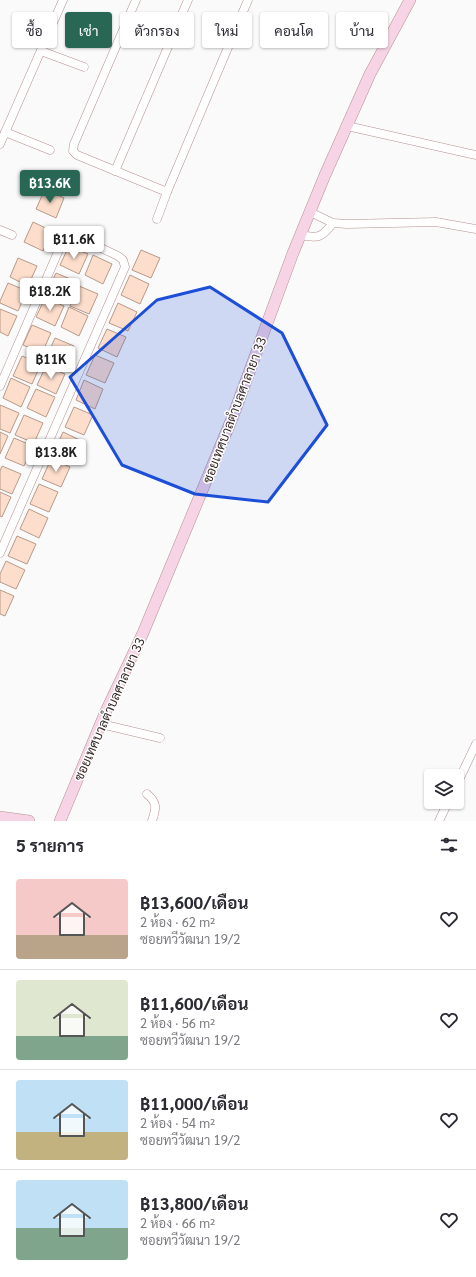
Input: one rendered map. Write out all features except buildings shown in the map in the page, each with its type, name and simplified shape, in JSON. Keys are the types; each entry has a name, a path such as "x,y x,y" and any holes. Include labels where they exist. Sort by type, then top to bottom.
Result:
{"street":[{"path":"0,144 63,0"},
{"path":"136,0 72,151 77,155 167,192"},
{"path":"115,171 188,0"},
{"path":"157,219 248,0"},
{"name":"ซอยเทศบาลตำบลศาลายา 33","path":"60,821 101,724 143,633 233,416 325,174 370,74 410,0"},
{"path":"41,51 84,67"},
{"path":"346,126 476,155"},
{"path":"5,132 50,150"},
{"path":"310,212 333,223 436,222 476,229"},
{"path":"301,235 314,238 321,236 333,223"},
{"path":"0,230 12,234"},
{"path":"0,386 61,245 65,240 70,236 76,236 123,260 124,267 0,553"},
{"path":"101,724 160,738"},
{"path":"464,769 476,744"},
{"path":"147,794 152,798 155,804 156,810 152,821"},
{"path":"439,821 445,809"},
{"path":"0,817 29,821"}],"highlighted area":[{"path":"210,287 282,333 327,425 268,502 195,494 122,465 70,377 157,300"}]}
